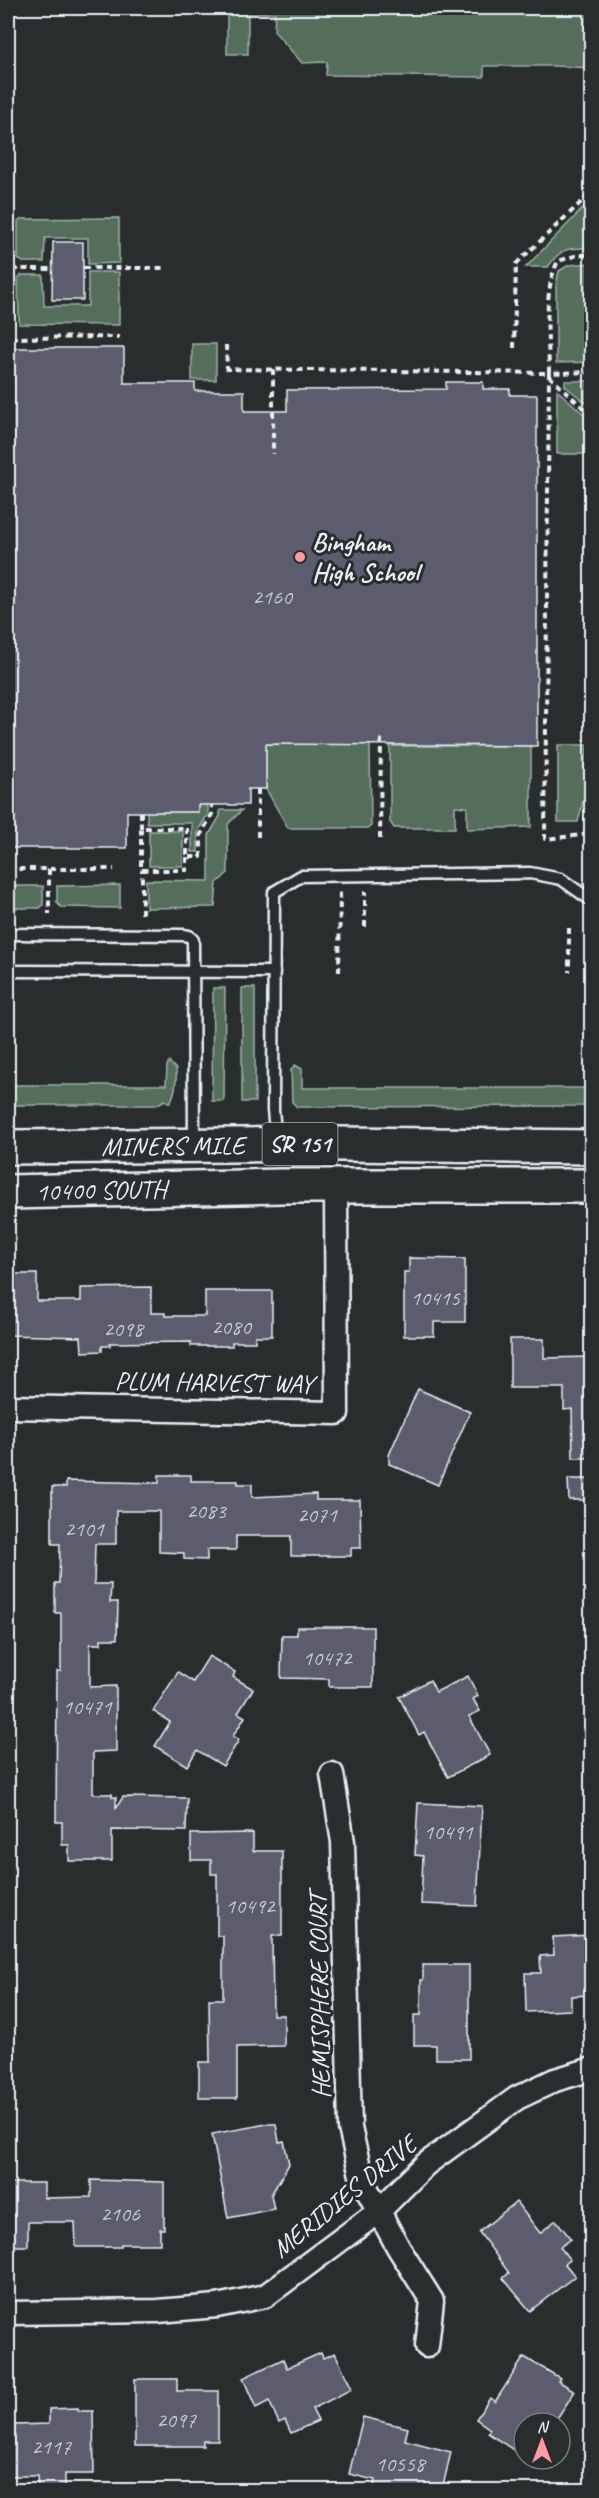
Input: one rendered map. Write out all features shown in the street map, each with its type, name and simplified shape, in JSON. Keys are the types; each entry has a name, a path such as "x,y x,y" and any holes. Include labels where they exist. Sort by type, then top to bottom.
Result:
{"main road":[{"name":"MINERS MILE","path":"8,1147 194,1145 591,1147"},
{"name":"MINERS MILE","path":"196,1188 591,1185"},
{"name":"10400 SOUTH","path":"8,1192 196,1188"}],"street":[{"name":"PLUM HARVEST WAY","path":"8,1407 337,1413 336,1186"},
{"name":"HEMISPHERE COURT","path":"332,1774 343,1842 350,2128 362,2180 378,2212 432,2301 427,2346"},
{"name":"MERIDIES DRIVE","path":"8,2313 158,2311 217,2306 265,2296 378,2212 426,2164 517,2098 555,2080 591,2069"}],"lane":[{"path":"276,1145 273,1110 274,892 301,876 530,873 561,879 591,901"},
{"path":"8,934 189,936 193,940 194,1145"},
{"path":"8,971 274,972"}],"path":[{"path":"514,348 516,264 591,192"},
{"path":"9,215 12,269 9,338 119,337"},
{"path":"591,255 578,255 558,261 551,275 545,839 589,834 586,818 591,796"},
{"path":"83,268 164,268"},
{"path":"12,269 52,269"},
{"path":"226,345 227,369 549,374 591,372"},
{"path":"273,369 273,454"},
{"path":"549,374 591,416"},
{"path":"380,839 381,738"},
{"path":"258,789 258,839"},
{"path":"187,856 201,856 201,834 212,814 212,805"},
{"path":"141,812 142,914"},
{"path":"141,828 187,828 187,870 142,870"},
{"path":"8,869 114,869"},
{"path":"49,869 49,914"},
{"path":"365,875 365,927"},
{"path":"339,972 340,876"},
{"path":"569,928 569,972"}],"green space":[{"path":"227,8 591,8 591,68 484,66 484,77 326,75 327,62 302,63 274,31 275,13 248,13 248,54 227,54"},
{"path":"591,200 591,248 566,250 557,256 548,267 526,267"},
{"path":"119,218 119,263 88,264 88,238 45,238 44,262 23,262 18,259 18,221 21,219"},
{"path":"591,263 591,362 556,363 556,285 559,271 569,265"},
{"path":"88,272 119,272 119,325 19,324 18,278 22,275 43,275 44,306 88,306"},
{"path":"192,344 216,344 216,380 192,380"},
{"path":"565,381 591,381 591,407 565,386"},
{"path":"557,390 586,416 585,454 557,454"},
{"path":"266,744 370,744 371,826 368,828 288,828 266,789"},
{"path":"558,745 587,745 587,785 578,822 558,822"},
{"path":"390,746 531,746 531,827 467,829 467,807 455,806 455,828 394,828 390,822"},
{"path":"198,805 208,805 208,814 198,831 198,852 192,852 192,823 147,823 147,812 198,812"},
{"path":"220,810 242,810 228,824 228,873 217,883 215,907 146,908 146,880 209,881 209,835 220,816"},
{"path":"149,831 183,831 183,866 149,866"},
{"path":"120,885 120,908 61,907 57,903 57,886"},
{"path":"8,886 43,886 43,905 40,908 8,908"},
{"path":"213,988 225,988 224,1101 212,1101"},
{"path":"242,988 255,988 255,1102 242,1102"},
{"path":"169,1062 176,1069 175,1091 170,1103 165,1100 156,1105 8,1105 8,1085 166,1085"},
{"path":"295,1065 302,1069 302,1088 591,1088 591,1106 297,1107 292,1102 291,1070"}],"building":[{"path":"53,242 83,242 83,300 52,300"},
{"path":"8,348 124,348 124,383 195,383 195,391 244,391 244,411 287,411 287,390 446,389 446,382 483,382 483,389 510,389 510,395 537,395 537,746 266,744 266,789 248,789 248,805 198,805 198,812 127,812 127,848 8,848"},
{"path":"409,1258 465,1259 465,1322 434,1322 434,1336 404,1336 404,1272 409,1272"},
{"path":"8,1274 37,1274 37,1301 81,1301 81,1288 151,1287 151,1313 165,1313 165,1316 205,1316 205,1291 272,1291 272,1336 255,1336 255,1342 232,1342 232,1346 191,1346 191,1342 110,1343 110,1346 102,1346 102,1351 82,1352 81,1337 8,1335"},
{"path":"510,1339 544,1339 544,1358 591,1357 591,1458 573,1458 572,1409 564,1410 564,1388 510,1388"},
{"path":"418,1389 470,1412 438,1485 389,1464 389,1455"},
{"path":"159,1475 191,1475 191,1481 238,1481 238,1484 252,1484 252,1497 316,1494 316,1500 360,1500 361,1548 351,1548 351,1556 291,1556 291,1536 236,1536 236,1550 207,1550 207,1560 184,1559 184,1553 159,1552 159,1511 116,1511 116,1544 95,1544 94,1584 111,1584 110,1602 118,1602 117,1639 101,1639 101,1644 90,1644 90,1687 116,1686 116,1751 93,1752 93,1794 112,1794 112,1797 116,1797 116,1808 123,1797 187,1798 186,1831 112,1830 112,1861 69,1861 69,1845 62,1845 62,1822 56,1822 57,1671 61,1671 61,1613 55,1613 55,1583 59,1583 60,1544 52,1544 52,1487 66,1487 66,1481 159,1483"},
{"path":"568,1479 591,1479 591,1500 569,1500"},
{"path":"297,1627 373,1627 373,1687 329,1687 329,1679 281,1678 282,1635 297,1635"},
{"path":"209,1656 235,1672 233,1677 253,1689 238,1713 245,1717 233,1736 239,1740 223,1766 197,1750 187,1766 155,1746 170,1722 153,1711 178,1672 193,1682"},
{"path":"468,1676 478,1696 473,1699 480,1711 469,1716 490,1755 448,1777 424,1732 419,1735 399,1697 430,1680 436,1692"},
{"path":"418,1803 482,1806 477,1906 421,1904 423,1856 415,1855"},
{"path":"253,1833 253,1851 282,1851 282,1936 272,1936 273,2015 284,2015 284,2046 237,2047 237,2098 199,2098 199,2062 210,2062 209,1999 223,1999 223,1936 217,1936 217,1874 211,1874 211,1860 191,1860 191,1834"},
{"path":"591,1935 591,1995 571,1996 571,2010 526,2012 525,1973 541,1973 540,1956 554,1955 553,1937"},
{"path":"423,1965 469,1965 469,2059 436,2059 436,2045 414,2045 414,2015 421,2015"},
{"path":"276,2124 279,2142 284,2141 289,2164 271,2195 274,2209 228,2218 212,2134"},
{"path":"91,2180 164,2182 164,2229 160,2229 160,2244 76,2247 75,2222 28,2222 28,2246 8,2246 8,2183 44,2183 44,2198 91,2197"},
{"path":"516,2202 540,2233 556,2220 571,2239 560,2247 570,2260 565,2264 575,2276 530,2311 503,2278 509,2273 479,2232"},
{"path":"321,2353 323,2358 335,2353 352,2389 312,2409 318,2421 291,2433 285,2420 279,2423 269,2401 256,2408 243,2378 283,2359 287,2368"},
{"path":"524,2357 560,2378 558,2381 575,2391 562,2411 512,2411 512,2449 488,2433 490,2429 476,2419 490,2398 495,2402"},
{"path":"135,2379 177,2379 177,2391 218,2391 218,2441 203,2441 203,2446 135,2446"},
{"path":"78,2408 78,2411 93,2411 94,2474 65,2474 65,2490 38,2490 37,2476 8,2476 8,2438 14,2438 14,2425 49,2424 49,2409"},
{"path":"363,2417 408,2428 405,2440 451,2452 442,2490 373,2490 375,2480 349,2474"}],"place":[{"name":"Bingham High School","path":"300,557"}]}
